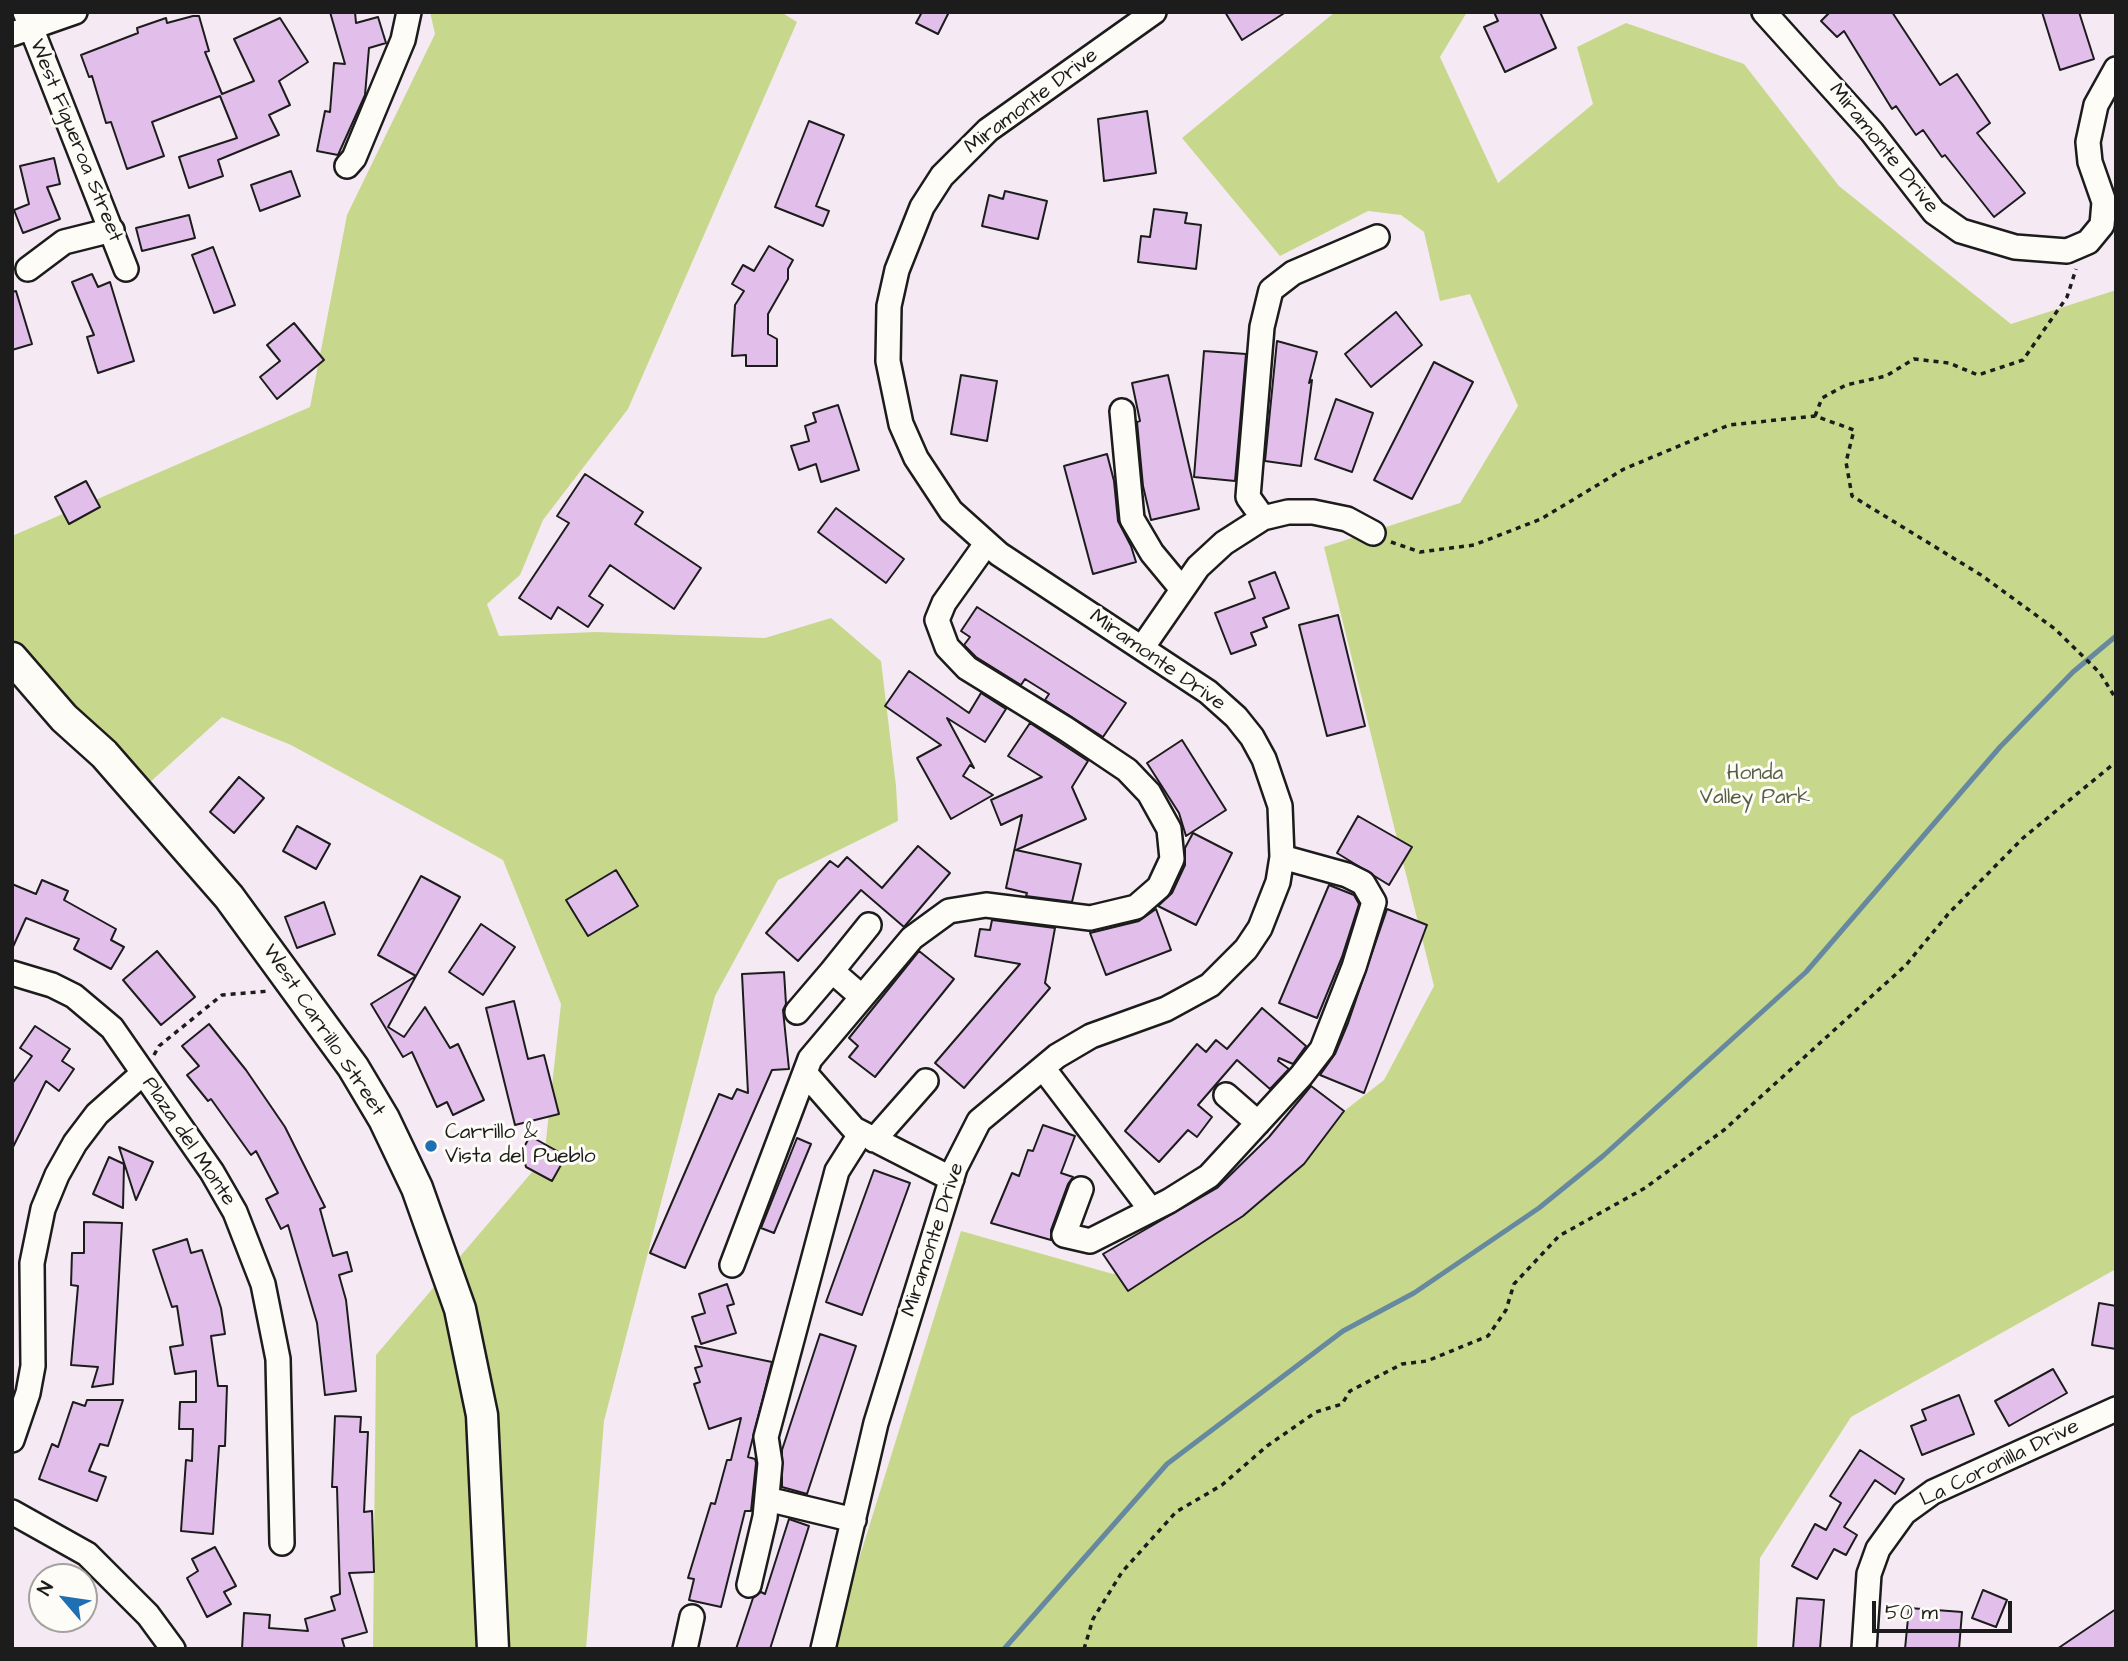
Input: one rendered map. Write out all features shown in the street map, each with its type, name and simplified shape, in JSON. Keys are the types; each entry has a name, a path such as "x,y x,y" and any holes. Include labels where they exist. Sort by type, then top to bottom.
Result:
{"main road":[{"name":"West Carrillo Street","path":"12,658 229,897 299,989 384,1119 417,1188 460,1309 482,1415 493,1649"}],"street":[{"path":"23,25 75,12"},
{"path":"347,166 354,158 403,40 409,12"},
{"name":"Miramonte Drive","path":"823,1649 876,1423 952,1179 979,1121 1043,1068 1091,1036 1189,998 1229,968 1246,950 1265,917 1278,882 1282,857 1280,806 1265,759 1252,737 1236,717 1208,692 986,544 951,512 916,458 901,424 894,397 888,347 890,306 897,270 922,207 942,176 988,130 1154,12"},
{"name":"Miramonte Drive","path":"1765,12 1872,132 1942,219 1961,231 2015,247 2058,252 2078,248"},
{"name":"West Figueroa Street","path":"23,25 112,230 126,269"},
{"path":"2078,248 2096,234 2104,213 2104,202 2090,162 2088,142 2096,105 2116,69"},
{"path":"28,269 64,242 112,230"},
{"path":"1263,518 1248,497 1262,327 1271,290 1293,273 1377,237"},
{"path":"1122,411 1132,519 1152,553 1181,588"},
{"path":"1142,649 1181,588 1224,543 1263,518 1288,512 1314,512 1347,519 1373,533"},
{"path":"732,1265 810,1059 912,938 949,911 986,905 1090,918 1136,907 1159,887 1172,859 1169,829 1149,793 1127,770 967,668 947,647 937,620 944,603 986,544"},
{"path":"1081,1189 1064,1235 1090,1241 1152,1210 1209,1176 1322,1049 1354,967 1374,902 1363,883 1346,875 1282,857"},
{"path":"797,1012 869,925"},
{"path":"832,971 862,997"},
{"name":"Plaza del Monte","path":"12,973 52,985 94,1011 112,1028 212,1172 235,1212 263,1284 278,1359 282,1542"},
{"path":"1043,1068 1152,1210"},
{"path":"805,1073 867,1136 952,1179"},
{"path":"12,1440 28,1393 33,1366 32,1263 43,1209 75,1143 107,1104 142,1074"},
{"path":"749,1585 767,1499 771,1463 766,1437 837,1171 867,1136 926,1080"},
{"path":"1226,1094 1258,1123"},
{"name":"La Coronilla Drive","path":"1864,1649 1869,1574 1878,1549 1904,1513 1933,1492 2116,1409"},
{"path":"767,1499 854,1520"},
{"path":"12,1512 87,1554 148,1615 173,1649"},
{"path":"685,1649 692,1617"}],"path":[{"path":"1815,416 1822,398 1846,385 1886,376 1914,359 1949,363 1978,375 2023,360 2067,297 2076,272 2078,248"},
{"path":"1373,533 1420,552 1474,545 1541,519 1624,469 1730,425 1815,416 1854,430 1846,462 1852,496 1981,575 2055,629 2096,669 2116,699"},
{"path":"1084,1649 1093,1619 1122,1572 1175,1511 1222,1485 1267,1446 1316,1412 1342,1404 1350,1391 1402,1364 1427,1361 1488,1336 1506,1310 1514,1284 1559,1236 1645,1188 1724,1130 1906,965 1949,913 2023,838 2116,762"},
{"path":"142,1074 159,1046 222,995 299,989"}],"green space":[{"path":"430,12 781,12 797,22 628,409 543,520 520,575 487,604 499,636 596,632 765,638 831,618 881,661 896,786 898,821 778,880 715,996 604,1421 586,1649 373,1649 376,1355 544,1158 561,1004 503,860 291,745 222,717 138,793 12,656 12,536 310,407 347,215 435,34"},
{"name":"Honda Valley Park","path":"1335,12 1467,12 1440,57 1498,183 1593,104 1577,47 1626,23 1744,64 1839,186 2011,324 2116,290 2116,1269 1851,1417 1760,1558 1757,1649 831,1649 961,1231 1113,1274 1145,1266 1384,1080 1434,986 1324,547 1460,503 1518,406 1470,294 1440,301 1424,232 1401,215 1368,211 1280,256 1182,138"}],"building":[{"path":"330,12 355,12 356,23 378,17 386,43 369,48 365,95 338,155 317,151 325,111 330,112 334,63 345,64"},
{"path":"922,12 949,12 938,34 916,23"},
{"path":"1225,12 1286,12 1242,40"},
{"path":"1494,12 1540,12 1556,48 1505,72 1484,27 1498,21"},
{"path":"1830,12 1892,12 1940,85 1957,74 1990,123 1977,133 2025,193 1994,217 1945,155 1942,157 1923,130 1916,135 1896,106 1892,109 1844,31 1837,37 1821,21"},
{"path":"2042,12 2079,12 2094,59 2060,70"},
{"path":"199,16 209,51 205,52 222,94 254,81 234,39 280,18 308,62 279,81 290,105 269,115 279,135 218,160 223,176 189,188 179,157 237,138 220,96 152,122 164,156 127,169 111,122 106,123 92,76 89,77 81,55 138,33 137,28 166,18 167,23"},
{"path":"1147,111 1156,173 1104,181 1098,119"},
{"path":"809,121 844,135 816,206 829,211 823,226 775,207"},
{"path":"54,158 60,184 47,187 60,219 23,233 14,210 29,204 20,166"},
{"path":"291,171 300,196 260,211 251,185"},
{"path":"1005,191 1047,201 1038,239 982,226 989,195 1003,199"},
{"path":"1154,209 1187,213 1185,223 1201,225 1196,269 1138,262 1141,236 1150,237"},
{"path":"189,215 195,238 142,251 136,228"},
{"path":"769,246 793,260 788,269 788,279 768,314 768,334 777,339 777,366 746,366 746,355 732,356 735,305 744,291 732,284 743,265 754,271"},
{"path":"213,247 235,305 214,313 192,255"},
{"path":"92,274 98,287 110,282 134,361 98,373 87,337 94,335 72,282"},
{"path":"16,291 32,344 12,350 12,292"},
{"path":"1396,312 1422,345 1371,387 1345,354"},
{"path":"294,323 324,360 277,399 260,377 280,361 267,345"},
{"path":"1277,341 1317,352 1309,383 1312,380 1301,466 1265,461"},
{"path":"1204,351 1246,354 1235,481 1194,477"},
{"path":"1434,362 1473,382 1412,499 1374,480"},
{"path":"961,375 997,381 987,441 951,434"},
{"path":"1168,375 1199,509 1151,520 1143,486 1137,422 1140,421 1132,383"},
{"path":"1336,399 1373,413 1352,472 1315,459"},
{"path":"838,405 859,470 821,482 816,464 799,470 791,446 809,441 805,426 816,422 813,413"},
{"path":"1107,454 1114,481 1118,521 1136,562 1093,574 1064,466"},
{"path":"585,474 643,512 635,524 701,568 674,609 610,565 589,596 603,605 588,627 558,607 551,619 519,598 569,523 557,516"},
{"path":"86,481 100,507 69,524 55,497"},
{"path":"836,508 904,559 886,583 818,532"},
{"path":"1275,572 1289,608 1263,618 1267,627 1251,633 1256,645 1231,654 1215,613 1255,598 1249,582"},
{"path":"977,607 1126,703 1103,737 1045,700 1049,694 1025,679 1021,685 976,657 964,645 970,637 961,631"},
{"path":"1338,615 1365,726 1327,736 1299,625"},
{"path":"909,671 969,713 981,693 1006,709 985,742 947,718 974,768 970,765 963,776 993,795 951,819 917,758 941,745 885,706"},
{"path":"1030,723 1088,761 1072,787 1086,819 1016,850 1081,864 1072,902 1026,896 1027,893 1006,888 1022,815 1001,825 991,800 1042,777 1008,756"},
{"path":"1182,740 1226,810 1186,836 1179,813 1147,763"},
{"path":"239,777 264,798 234,833 210,812"},
{"path":"1358,816 1412,847 1389,885 1337,853"},
{"path":"297,826 330,844 316,869 283,851"},
{"path":"1193,833 1232,853 1196,925 1158,906 1172,893 1185,865 1185,848"},
{"path":"918,846 950,873 904,927 861,890 798,961 766,933 830,861 838,867 847,857 882,888"},
{"path":"616,870 638,906 588,936 566,900"},
{"path":"421,876 460,897 416,976 378,955"},
{"path":"42,880 68,891 64,900 116,929 111,940 124,947 111,969 74,949 79,939 26,918 12,949 12,884 36,894"},
{"path":"1329,885 1354,895 1359,904 1342,957 1317,1018 1279,1003"},
{"path":"324,902 335,934 297,948 285,917"},
{"path":"1156,909 1171,950 1106,975 1090,933 1139,921"},
{"path":"1387,909 1427,925 1364,1093 1320,1075 1335,1054 1348,1023"},
{"path":"992,920 1055,928 1045,983 1050,988 964,1088 935,1063 1020,964 975,956 980,929 990,930"},
{"path":"481,924 515,947 483,995 449,972"},
{"path":"157,951 195,997 161,1025 123,980"},
{"path":"919,951 954,979 875,1077 849,1057 858,1046 849,1038"},
{"path":"784,972 786,1004 783,1010 789,1069 772,1070 685,1268 650,1253 719,1094 732,1099 737,1089 748,1093 742,974"},
{"path":"416,976 388,1027 404,1037 425,1007 450,1048 458,1044 484,1100 453,1115 447,1102 437,1107 412,1052 403,1057 371,1004"},
{"path":"514,1001 528,1059 544,1055 559,1114 515,1125 486,1008"},
{"path":"1262,1008 1306,1046 1293,1064 1279,1058 1278,1061 1289,1069 1270,1089 1237,1060 1198,1105 1212,1117 1197,1137 1188,1130 1159,1162 1125,1131 1197,1044 1206,1052 1216,1040 1227,1049"},
{"path":"209,1024 246,1070 285,1127 325,1207 320,1209 333,1256 347,1252 352,1271 339,1275 346,1300 356,1391 325,1395 317,1323 288,1225 281,1229 266,1199 278,1193 256,1151 251,1155 211,1099 208,1101 187,1075 199,1066 182,1046"},
{"path":"35,1026 70,1049 62,1061 74,1069 59,1091 46,1081 12,1149 12,1084 32,1056 20,1048"},
{"path":"1311,1086 1344,1111 1304,1164 1243,1216 1128,1291 1103,1254 1217,1188 1269,1137"},
{"path":"1043,1125 1075,1136 1061,1173 1073,1177 1051,1230 1051,1240 991,1223 1012,1173 1019,1176 1028,1150 1033,1151"},
{"path":"530,1136 566,1156 552,1181 526,1167 522,1151"},
{"path":"797,1138 811,1144 774,1233 761,1228"},
{"path":"119,1147 153,1162 136,1200"},
{"path":"109,1157 124,1164 123,1208 93,1194"},
{"path":"874,1170 910,1183 862,1315 826,1302"},
{"path":"84,1222 122,1223 113,1384 92,1387 98,1367 71,1365 78,1286 71,1285 72,1253 84,1253"},
{"path":"187,1239 191,1253 202,1250 221,1308 225,1334 211,1336 218,1386 227,1386 225,1446 219,1446 213,1534 181,1531 186,1460 192,1461 193,1429 179,1429 180,1402 196,1402 196,1371 175,1374 170,1347 183,1345 177,1306 172,1307 153,1250"},
{"path":"727,1284 734,1304 727,1306 736,1333 701,1344 692,1317 705,1313 699,1294"},
{"path":"2099,1303 2116,1306 2116,1349 2092,1345"},
{"path":"820,1334 856,1346 807,1494 782,1487 782,1450"},
{"path":"695,1346 772,1362 748,1457 755,1459 756,1463 751,1511 745,1511 721,1607 689,1600 694,1579 688,1578 711,1503 715,1504 727,1460 731,1460 741,1418 709,1429 694,1384 700,1382 695,1368 702,1366"},
{"path":"2053,1369 2067,1393 2009,1426 1995,1401"},
{"path":"1959,1395 1974,1434 1922,1455 1911,1426 1926,1420 1922,1410"},
{"path":"87,1400 123,1400 108,1446 100,1444 89,1471 106,1477 97,1501 39,1479 52,1444 58,1447 73,1402 85,1406"},
{"path":"335,1416 361,1417 360,1432 368,1432 364,1512 372,1511 374,1572 349,1573 367,1632 342,1639 345,1649 242,1649 244,1613 270,1615 269,1628 308,1631 305,1619 335,1610 331,1597 340,1594 337,1487 332,1487"},
{"path":"1860,1450 1904,1479 1895,1494 1875,1480 1844,1527 1857,1535 1846,1555 1834,1549 1817,1579 1792,1566 1815,1524 1826,1530 1841,1503 1830,1496"},
{"path":"789,1519 809,1526 770,1649 736,1649 753,1598 761,1592 765,1594"},
{"path":"215,1547 236,1586 224,1592 231,1604 207,1617 187,1578 198,1571 192,1559"},
{"path":"1983,1590 2007,1600 1996,1627 1972,1618"},
{"path":"1797,1598 1824,1600 1820,1649 1793,1649"},
{"path":"1909,1608 1962,1612 1959,1649 1905,1649"},
{"path":"2116,1609 2116,1649 2057,1649"}],"waterway":[{"path":"1004,1649 1167,1464 1343,1331 1414,1293 1539,1208 1603,1156 1806,972 2000,747 2073,672 2116,636"}],"place":[{"name":"Carrillo & Vista del Pueblo","path":"431,1146"}]}
